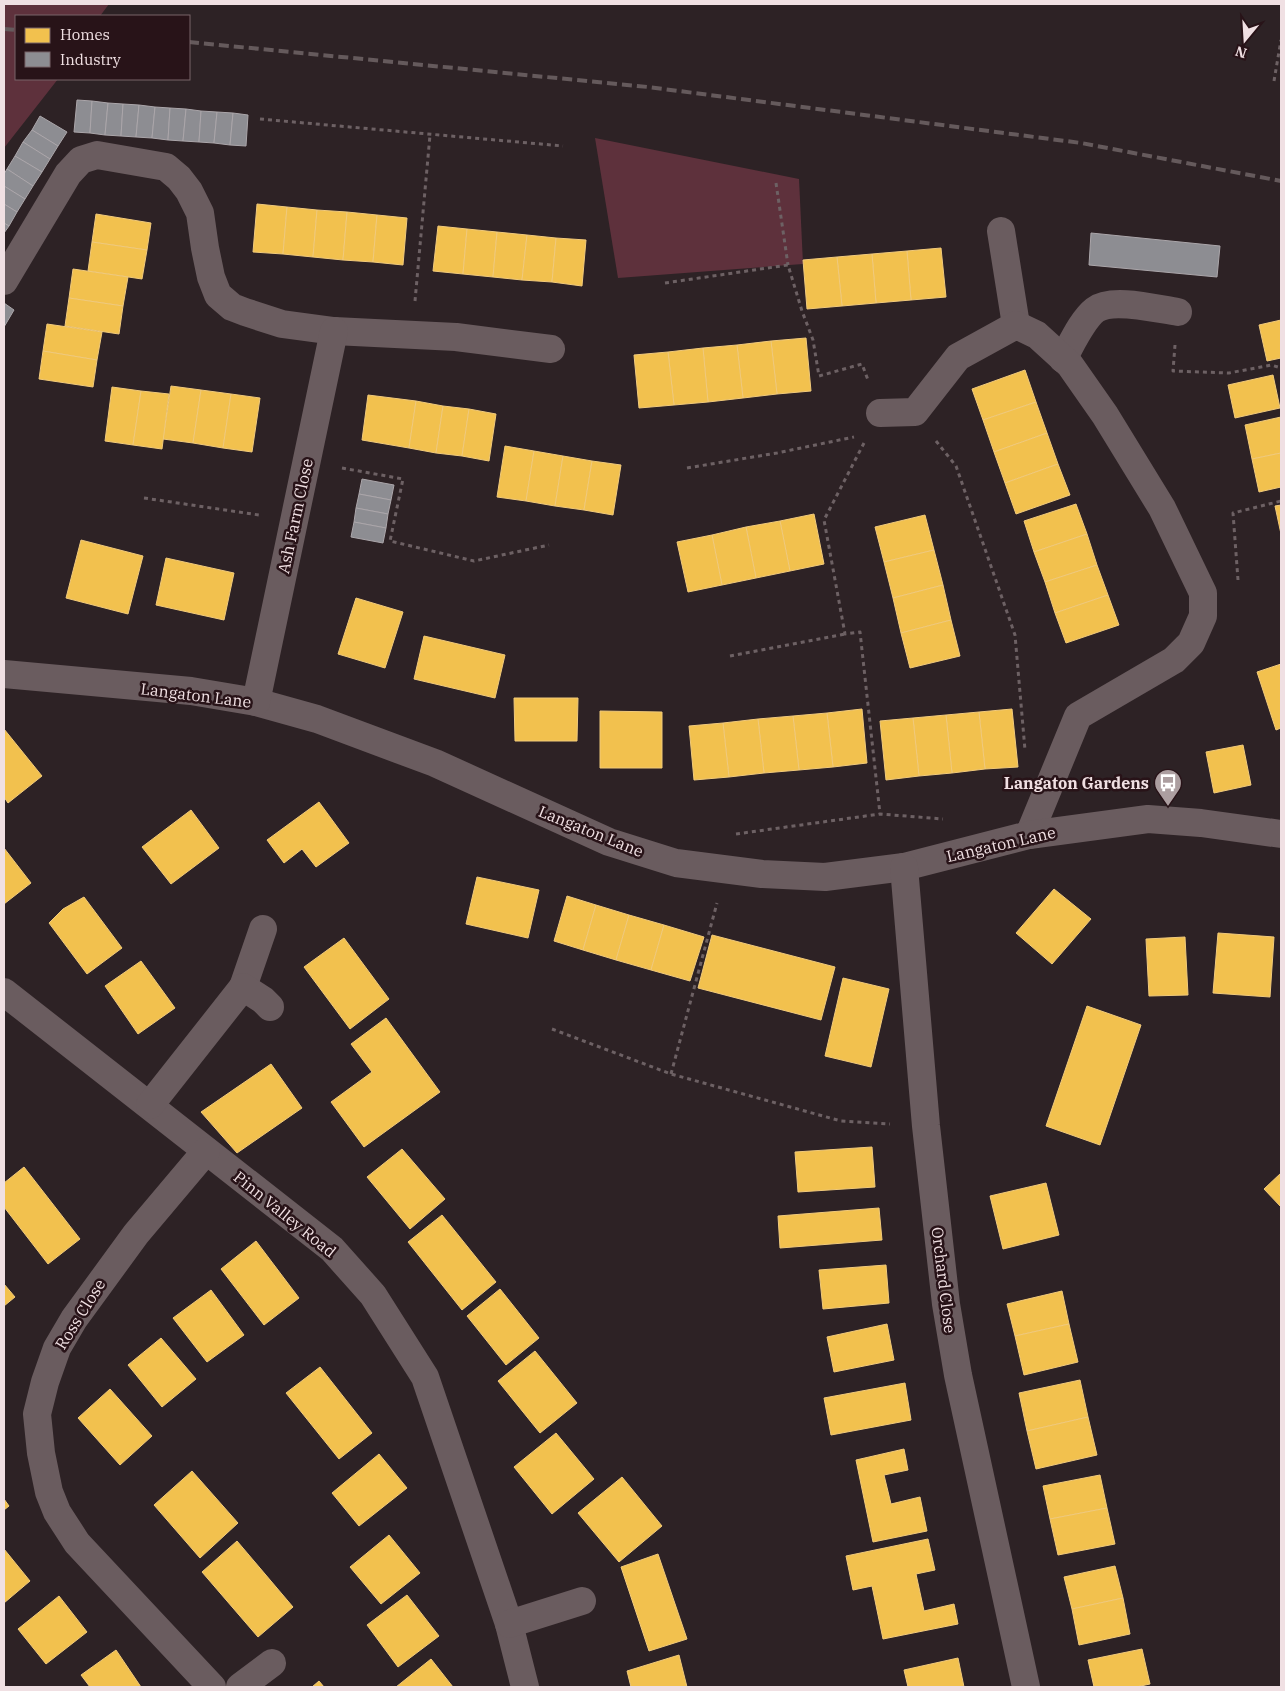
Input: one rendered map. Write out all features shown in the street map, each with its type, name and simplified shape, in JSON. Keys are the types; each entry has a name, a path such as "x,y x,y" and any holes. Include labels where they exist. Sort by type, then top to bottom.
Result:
{"street":[{"path":"4,280 68,174 81,160 97,155 166,167 180,178 200,212 204,248 211,277 218,294 232,307 282,324 334,331 456,337 551,349"},
{"path":"1001,231 1016,325"},
{"path":"1063,359 1088,317 1096,309 1115,303 1178,312"},
{"path":"1016,325 1037,335 1070,365 1105,415 1162,508 1203,593 1203,616 1191,643 1174,660 1078,716 1029,835"},
{"path":"874,423 915,412 958,356 1016,325"},
{"name":"Ash Farm Close","path":"256,702 334,331"},
{"name":"Langaton Lane","path":"4,674 191,691 256,702 317,719 435,763 609,842 676,863 762,874 825,877 904,867 1029,835 1148,820 1200,823 1281,834"},
{"name":"Orchard Close","path":"904,867 926,1126 946,1304 958,1375 1026,1687"},
{"path":"150,1105 243,987 262,929"},
{"path":"243,987 270,1007"},
{"name":"Pinn Valley Road","path":"4,992 332,1248 373,1295 425,1377 509,1624 526,1687"},
{"name":"Ross Close","path":"206,1151 136,1234 74,1319 57,1348 44,1382 37,1414 41,1453 49,1492 57,1512 77,1543 212,1687"},
{"path":"509,1624 582,1601"},
{"path":"240,1687 272,1663"}],"path":[{"path":"1274,81 1281,40"},
{"path":"260,119 563,146"},
{"path":"412,334 430,135"},
{"path":"776,182 788,265 812,340 819,376 862,364 874,423 824,520 845,634"},
{"path":"666,283 788,265"},
{"path":"1178,312 1174,371 1229,373 1271,365 1281,368"},
{"path":"915,412 956,466 1015,635 1025,754"},
{"path":"687,468 778,453 874,423"},
{"path":"306,462 403,479 390,541 474,560 549,545"},
{"path":"144,498 294,520"},
{"path":"1238,585 1233,513 1281,501"},
{"path":"730,656 860,632 880,814"},
{"path":"734,834 880,814 945,819"},
{"path":"671,1074 726,869"},
{"path":"552,1029 671,1074 841,1121 926,1126"}],"shaded area":[{"path":"4,4 109,4 101,15 15,15 15,80 57,80 4,148"},
{"path":"595,138 799,179 803,264 618,278"}],"building: Homes":[{"path":"257,204 287,207 283,254 253,252"},
{"path":"287,207 317,210 313,257 283,254"},
{"path":"317,210 347,212 343,260 313,257"},
{"path":"347,212 377,215 373,262 343,260"},
{"path":"96,214 151,223 147,250 92,242"},
{"path":"377,215 407,218 403,265 373,262"},
{"path":"438,226 467,229 463,274 433,271"},
{"path":"467,229 497,232 493,277 463,274"},
{"path":"497,232 527,235 522,280 493,277"},
{"path":"527,235 556,238 552,282 522,280"},
{"path":"556,238 586,240 582,286 552,282"},
{"path":"92,242 147,250 142,279 88,271"},
{"path":"941,248 946,297 911,300 907,251"},
{"path":"907,251 911,300 876,303 872,254"},
{"path":"872,254 876,303 842,306 837,257"},
{"path":"837,257 842,306 807,309 803,260"},
{"path":"73,269 128,277 123,306 69,298"},
{"path":"69,298 123,306 119,334 65,326"},
{"path":"1281,320 1281,358 1267,361 1259,325"},
{"path":"47,324 102,332 97,360 43,351"},
{"path":"806,338 811,391 777,394 771,341"},
{"path":"771,341 777,394 743,398 737,345"},
{"path":"737,345 743,398 708,402 703,348"},
{"path":"703,348 708,402 674,405 668,352"},
{"path":"43,351 97,360 93,387 39,379"},
{"path":"668,352 674,405 639,408 634,355"},
{"path":"1025,370 1036,402 983,420 972,389"},
{"path":"1273,375 1280,408 1235,418 1228,385"},
{"path":"171,386 201,390 193,443 163,439"},
{"path":"112,387 141,391 133,445 105,441"},
{"path":"201,390 231,394 223,448 193,443"},
{"path":"141,391 169,394 162,449 133,445"},
{"path":"231,394 260,398 252,452 223,448"},
{"path":"368,395 416,401 409,448 362,440"},
{"path":"416,401 443,406 436,453 409,448"},
{"path":"1036,402 1047,433 994,452 983,420"},
{"path":"443,406 469,409 462,456 436,453"},
{"path":"469,409 496,414 489,461 462,456"},
{"path":"1281,417 1281,453 1252,459 1245,425"},
{"path":"1047,433 1058,464 1005,483 994,452"},
{"path":"505,446 534,451 526,501 497,497"},
{"path":"534,451 563,456 555,506 526,501"},
{"path":"1281,453 1281,487 1259,492 1252,459"},
{"path":"563,456 592,461 584,510 555,506"},
{"path":"592,461 621,465 613,515 584,510"},
{"path":"1058,464 1070,495 1016,514 1005,483"},
{"path":"1076,504 1087,534 1034,552 1024,521"},
{"path":"1281,505 1281,534 1275,506"},
{"path":"814,514 824,564 790,571 780,521"},
{"path":"925,515 934,550 884,562 875,527"},
{"path":"780,521 790,571 756,578 746,527"},
{"path":"746,527 756,578 722,585 712,535"},
{"path":"1087,534 1097,565 1045,582 1034,552"},
{"path":"712,535 722,585 688,592 677,542"},
{"path":"81,540 143,556 128,614 66,598"},
{"path":"934,550 943,585 893,598 884,562"},
{"path":"166,558 234,573 224,620 156,605"},
{"path":"1097,565 1108,595 1055,613 1045,582"},
{"path":"943,585 951,620 901,633 893,598"},
{"path":"1108,595 1119,625 1066,643 1055,613"},
{"path":"356,598 403,612 385,668 338,654"},
{"path":"951,620 960,656 910,668 901,633"},
{"path":"424,636 505,655 495,698 414,679"},
{"path":"1281,664 1281,728 1276,730 1257,672"},
{"path":"514,698 578,698 577,741 515,741"},
{"path":"862,709 867,763 833,767 827,713"},
{"path":"1012,709 1018,767 985,769 979,712"},
{"path":"600,711 662,712 662,768 600,768"},
{"path":"979,712 985,769 952,773 946,715"},
{"path":"827,713 833,767 799,770 793,716"},
{"path":"946,715 952,773 919,776 913,718"},
{"path":"793,716 799,770 764,773 758,719"},
{"path":"913,718 919,776 886,780 880,721"},
{"path":"758,719 764,773 729,777 723,723"},
{"path":"723,723 729,777 694,780 689,726"},
{"path":"4,729 42,776 8,803 4,797"},
{"path":"1243,745 1251,785 1214,793 1206,752"},
{"path":"319,802 349,843 316,867 302,849 284,863 267,840"},
{"path":"191,810 219,848 171,884 142,847"},
{"path":"4,848 31,883 4,904"},
{"path":"477,877 539,890 528,938 466,924"},
{"path":"1054,889 1091,919 1052,964 1016,933"},
{"path":"567,896 596,905 583,950 554,941"},
{"path":"84,897 122,948 87,974 49,923 63,909"},
{"path":"596,905 629,915 616,960 583,950"},
{"path":"629,915 664,925 651,970 616,960"},
{"path":"664,925 704,937 690,981 651,970"},
{"path":"1218,933 1274,937 1270,997 1213,993"},
{"path":"712,935 835,967 821,1020 698,988"},
{"path":"1185,937 1188,995 1149,996 1146,939"},
{"path":"344,938 389,999 350,1029 304,967"},
{"path":"141,961 175,1008 138,1034 105,986"},
{"path":"843,978 889,989 871,1067 825,1056"},
{"path":"1087,1006 1141,1025 1100,1145 1046,1126"},
{"path":"386,1018 440,1092 364,1147 331,1102 372,1072 351,1044"},
{"path":"271,1064 302,1108 237,1153 201,1112"},
{"path":"872,1147 875,1187 798,1192 795,1152"},
{"path":"402,1149 445,1199 410,1229 367,1177"},
{"path":"24,1167 80,1239 48,1264 4,1207 4,1183"},
{"path":"1281,1173 1281,1207 1264,1189"},
{"path":"1046,1183 1059,1235 1003,1249 990,1196"},
{"path":"879,1208 882,1240 780,1248 778,1216"},
{"path":"442,1215 496,1282 462,1310 408,1242"},
{"path":"256,1241 299,1298 264,1325 221,1269"},
{"path":"886,1265 889,1303 823,1309 819,1270"},
{"path":"4,1284 15,1297 4,1306"},
{"path":"500,1289 539,1338 506,1365 467,1316"},
{"path":"211,1290 244,1335 207,1362 173,1318"},
{"path":"1062,1291 1069,1324 1015,1336 1007,1304"},
{"path":"887,1324 894,1360 834,1372 827,1337"},
{"path":"1069,1324 1078,1362 1024,1375 1015,1336"},
{"path":"161,1338 196,1379 162,1407 128,1365"},
{"path":"535,1351 577,1403 540,1433 498,1381"},
{"path":"320,1367 372,1433 339,1459 286,1393"},
{"path":"1080,1380 1088,1417 1027,1431 1019,1393"},
{"path":"905,1383 911,1420 831,1435 824,1398"},
{"path":"110,1389 152,1436 120,1465 78,1418"},
{"path":"1088,1417 1097,1455 1036,1469 1027,1431"},
{"path":"556,1433 594,1479 552,1514 514,1467"},
{"path":"904,1449 908,1470 884,1475 891,1504 920,1497 927,1531 873,1542 856,1460"},
{"path":"379,1454 407,1488 359,1526 332,1493"},
{"path":"192,1471 238,1523 200,1558 154,1505"},
{"path":"1100,1475 1107,1508 1050,1519 1043,1486"},
{"path":"622,1477 662,1526 619,1562 578,1513"},
{"path":"4,1499 9,1506 4,1510"},
{"path":"1107,1508 1115,1544 1058,1555 1050,1519"},
{"path":"389,1535 420,1573 381,1604 350,1567"},
{"path":"928,1539 935,1570 916,1574 924,1611 954,1604 958,1624 883,1639 872,1586 853,1590 846,1556"},
{"path":"237,1541 293,1607 258,1637 202,1572"},
{"path":"4,1549 30,1581 4,1603"},
{"path":"658,1554 687,1639 649,1651 621,1567"},
{"path":"1115,1566 1123,1598 1072,1609 1064,1577"},
{"path":"407,1595 439,1636 398,1667 367,1625"},
{"path":"59,1596 87,1632 46,1664 18,1629"},
{"path":"1123,1598 1130,1634 1079,1645 1072,1609"},
{"path":"1142,1649 1150,1684 1136,1687 1094,1687 1088,1660"},
{"path":"116,1650 141,1687 90,1687 81,1675"},
{"path":"679,1655 687,1687 631,1687 627,1671"},
{"path":"958,1658 964,1687 908,1687 904,1670"},
{"path":"431,1659 453,1687 396,1687"},
{"path":"319,1681 324,1687 312,1687"}],"building: Industry":[{"path":"77,100 92,101 90,133 74,132"},
{"path":"92,101 108,103 105,135 90,133"},
{"path":"108,103 123,104 121,136 105,135"},
{"path":"123,104 139,105 136,137 121,136"},
{"path":"139,105 155,107 152,138 136,137"},
{"path":"155,107 170,108 168,140 152,138"},
{"path":"170,108 186,109 183,141 168,140"},
{"path":"186,109 201,111 199,142 183,141"},
{"path":"201,111 217,112 214,143 199,142"},
{"path":"217,112 233,113 230,145 214,143"},
{"path":"233,113 248,115 246,146 230,145"},
{"path":"40,116 67,132 58,146 32,130"},
{"path":"32,130 58,146 50,159 23,142"},
{"path":"23,142 50,159 42,172 15,156"},
{"path":"15,156 42,172 33,186 7,169"},
{"path":"7,169 33,186 25,199 4,186 4,174"},
{"path":"4,186 25,199 17,212 4,204"},
{"path":"4,204 17,212 9,226 4,223"},
{"path":"4,223 9,226 4,233"},
{"path":"1091,233 1220,246 1217,277 1089,265"},
{"path":"4,303 14,310 4,327"},
{"path":"362,479 394,485 391,500 359,494"},
{"path":"359,494 391,500 388,514 356,508"},
{"path":"356,508 388,514 386,528 354,522"},
{"path":"354,522 386,528 383,543 351,537"}],"railway":[{"path":"4,29 15,30"},
{"path":"190,42 648,87 1081,143 1281,181"}],"place":[{"name":"Langaton Gardens","path":"1168,807"}]}
